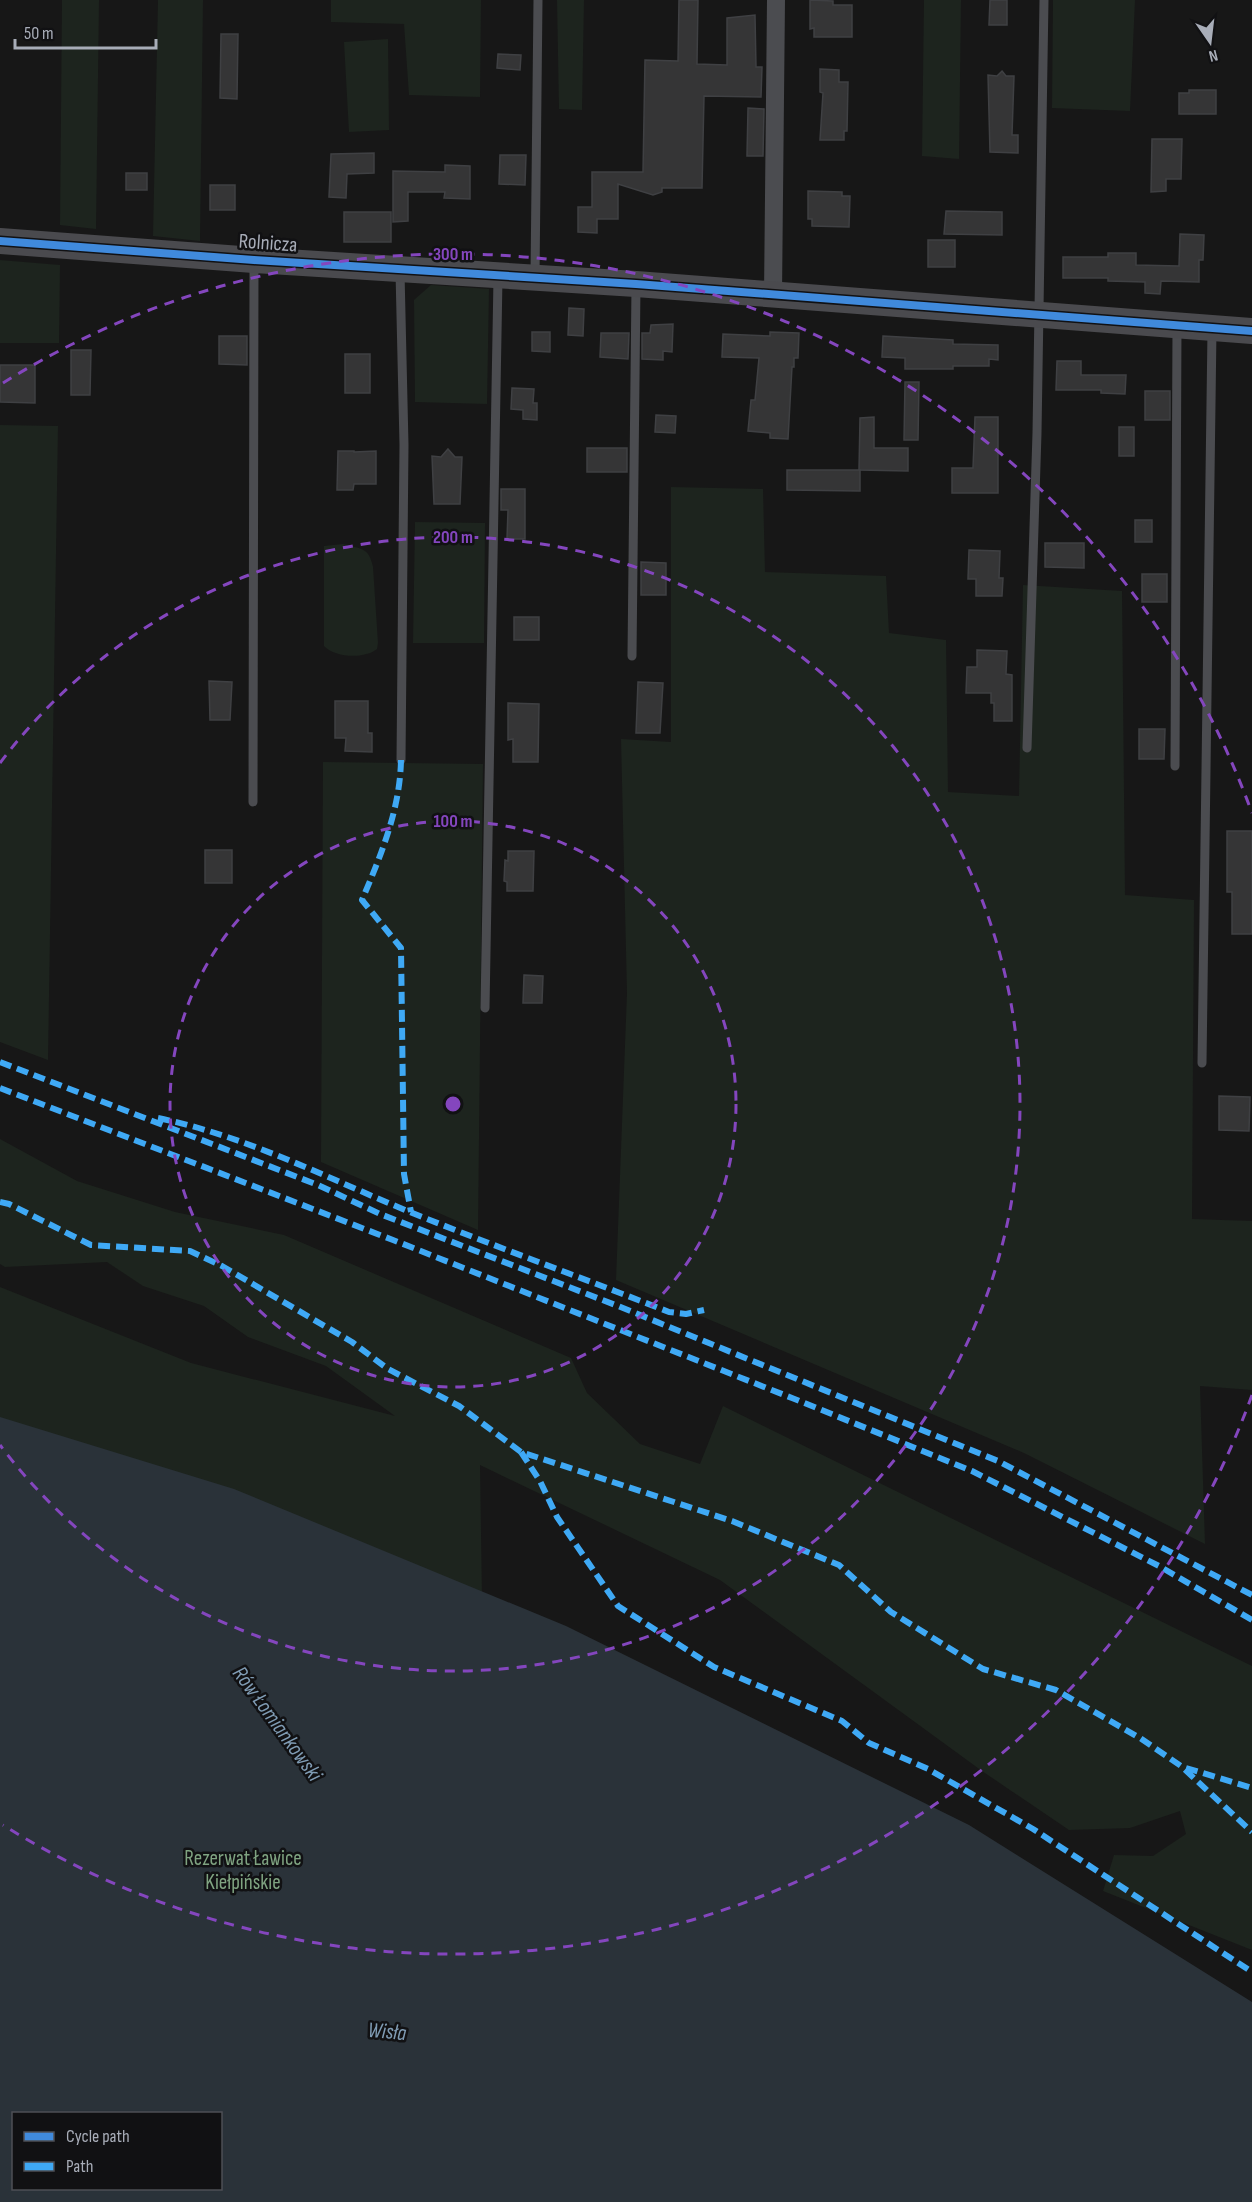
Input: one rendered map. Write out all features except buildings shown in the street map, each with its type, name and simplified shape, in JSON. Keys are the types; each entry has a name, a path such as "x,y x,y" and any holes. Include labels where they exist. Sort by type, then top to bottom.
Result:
{"street":[{"path":"773,295 776,0"},
{"name":"Rolnicza","path":"0,241 400,270 636,284 1252,331"}],"lane":[{"path":"534,279 538,0"},
{"path":"1027,748 1037,433 1044,0"},
{"path":"253,802 254,260"},
{"path":"400,270 404,445 401,760"},
{"path":"485,1008 498,276"},
{"path":"632,656 636,284"},
{"path":"1175,766 1177,326"},
{"path":"1202,1063 1212,328"}],"green space":[{"path":"62,0 99,0 96,229 60,225"},
{"path":"158,0 203,0 200,241 153,236"},
{"path":"331,0 481,0 480,97 409,95 404,24 331,22"},
{"path":"557,0 584,0 582,110 559,109"},
{"path":"924,0 961,0 959,159 922,156"},
{"path":"1053,0 1135,0 1130,111 1052,108"},
{"path":"388,39 389,130 349,132 344,42"},
{"path":"0,260 60,265 59,343 0,343"},
{"path":"431,285 489,289 487,404 415,402 414,300"},
{"path":"0,425 58,426 48,1060 0,1042"},
{"path":"671,487 763,489 765,572 886,576 889,633 946,640 948,792 1019,796 1023,585 1122,591 1125,895 1194,900 1192,1219 1252,1221 1252,1390 1200,1386 1205,1544 1024,1453 616,1280 627,993 621,739 671,742"},
{"path":"415,522 485,523 484,643 413,643"},
{"path":"343,544 366,552 373,567 377,649 358,656 335,653 324,646 324,546"},
{"path":"323,762 483,764 478,1230 321,1162"},
{"name":"Rezerwat Ławice Kiełpińskie","path":"0,1139 77,1181 175,1212 284,1235 571,1358 587,1393 640,1444 700,1464 723,1406 1252,1666 1252,1950 1103,1891 1114,1855 1153,1856 1186,1834 1180,1811 1130,1828 1069,1830 982,1771 720,1580 480,1465 491,2202 0,2202 0,1287 191,1363 395,1416 326,1366 248,1337 204,1306 143,1286 107,1262 5,1267 0,1264"}],"water":[{"path":"0,1417 234,1489 566,1626 969,1825 1252,2002 1252,2202 0,2202"}],"marked path":[{"path":"401,760 393,814 362,900 401,948 404,1174 411,1212"},
{"path":"0,1062 318,1185 380,1214 618,1306 998,1461 1252,1595"},
{"path":"0,1088 393,1240 972,1471 1159,1566 1252,1620"},
{"path":"158,1118 255,1147 442,1225 669,1312 686,1314 704,1310"},
{"path":"0,1202 9,1204 91,1245 190,1251 222,1266 352,1342 388,1369 459,1406 521,1452 732,1521 839,1565 891,1612 983,1669 1056,1690 1140,1738 1181,1766 1252,1832"},
{"path":"521,1452 540,1481 557,1517 618,1606 714,1667 842,1721 869,1743 928,1769 1033,1829 1252,1972"},
{"path":"1186,1768 1252,1788"}],"cycle path":[{"path":"0,241 254,260 636,284 1252,331"}],"water label":[{"name":"Rów Łomiankowski","path":"277,1724"},
{"name":"Wisła","path":"387,2032"}]}
